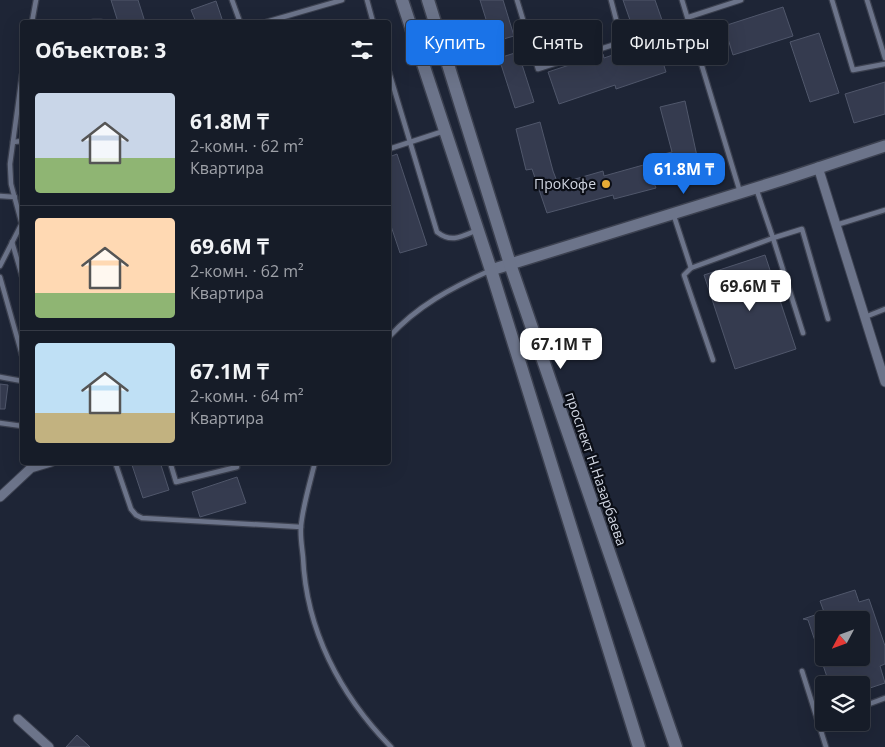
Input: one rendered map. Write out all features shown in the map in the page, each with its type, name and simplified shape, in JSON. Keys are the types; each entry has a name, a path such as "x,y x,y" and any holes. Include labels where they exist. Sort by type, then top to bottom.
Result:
{"main road":[{"path":"402,0 491,270 639,747"},
{"name":"проспект Н.Назарбаева","path":"428,0 510,264 676,747"}],"street":[{"path":"491,270 885,146"},
{"path":"818,168 884,376"},
{"path":"0,497 32,468 42,465"},
{"path":"18,719 49,747"}],"lane":[{"path":"32,20 36,0"},
{"path":"232,0 239,20"},
{"path":"273,20 342,0"},
{"path":"367,0 372,20"},
{"path":"517,0 538,69 622,42 611,0"},
{"path":"682,0 689,17 740,192"},
{"path":"689,17 741,0"},
{"path":"832,0 853,70 885,64"},
{"path":"867,0 885,58"},
{"path":"391,79 437,232 446,239 457,239 478,230"},
{"path":"20,90 10,164 11,184 20,216"},
{"path":"391,147 446,130"},
{"path":"13,142 20,141"},
{"path":"756,187 802,333"},
{"path":"0,196 15,197"},
{"path":"836,225 885,210"},
{"path":"673,212 691,268"},
{"path":"0,266 20,228"},
{"path":"713,360 684,275 691,268 773,238 802,229 828,319"},
{"path":"12,242 20,269"},
{"path":"391,334 402,322 432,299 491,270"},
{"path":"0,277 20,348"},
{"path":"865,317 885,310"},
{"path":"0,377 20,380"},
{"path":"0,423 20,426"},
{"path":"116,465 131,509 142,518 301,527"},
{"path":"171,465 176,482 237,467 237,465"},
{"path":"314,465 301,527 304,579 317,634 336,678 373,728 391,747"},
{"path":"802,671 815,712"},
{"path":"870,704 885,698"},
{"path":"821,731 826,747"}],"building":[{"path":"111,0 138,0 144,20 117,20"},
{"path":"480,0 503,0 514,36 504,39 504,20 486,20"},
{"path":"623,0 655,0 662,20 630,20"},
{"path":"216,1 222,20 195,20 191,10"},
{"path":"783,7 793,36 733,55 728,39 728,25"},
{"path":"819,33 839,93 810,102 790,42"},
{"path":"514,53 514,65 522,65 534,102 515,108 501,65 504,65 504,56"},
{"path":"602,54 604,58 612,55 612,65 664,65 666,72 616,89 615,85 559,104 548,72 569,65 602,65"},
{"path":"885,82 885,114 854,123 845,94"},
{"path":"685,101 700,170 654,183 656,188 614,199 613,195 547,213 532,169 526,170 516,129 540,122 558,184 603,171 604,176 654,162 652,157 672,152 660,107"},
{"path":"397,154 427,245 400,253 391,226 391,156"},
{"path":"765,255 796,349 735,369 704,275"},
{"path":"0,384 8,385 5,409 0,409"},
{"path":"132,465 161,465 169,490 143,498"},
{"path":"237,477 246,503 200,517 192,492"},
{"path":"855,590 859,602 869,599 885,646 885,664 880,666 885,683 870,688 870,676 827,676 823,666 870,666 870,611 824,611 820,601"},
{"path":"815,615 815,641 808,620 803,619"},
{"path":"77,735 90,747 66,747"}],"place":[{"name":"ПроКофе","path":"606,184"}]}
